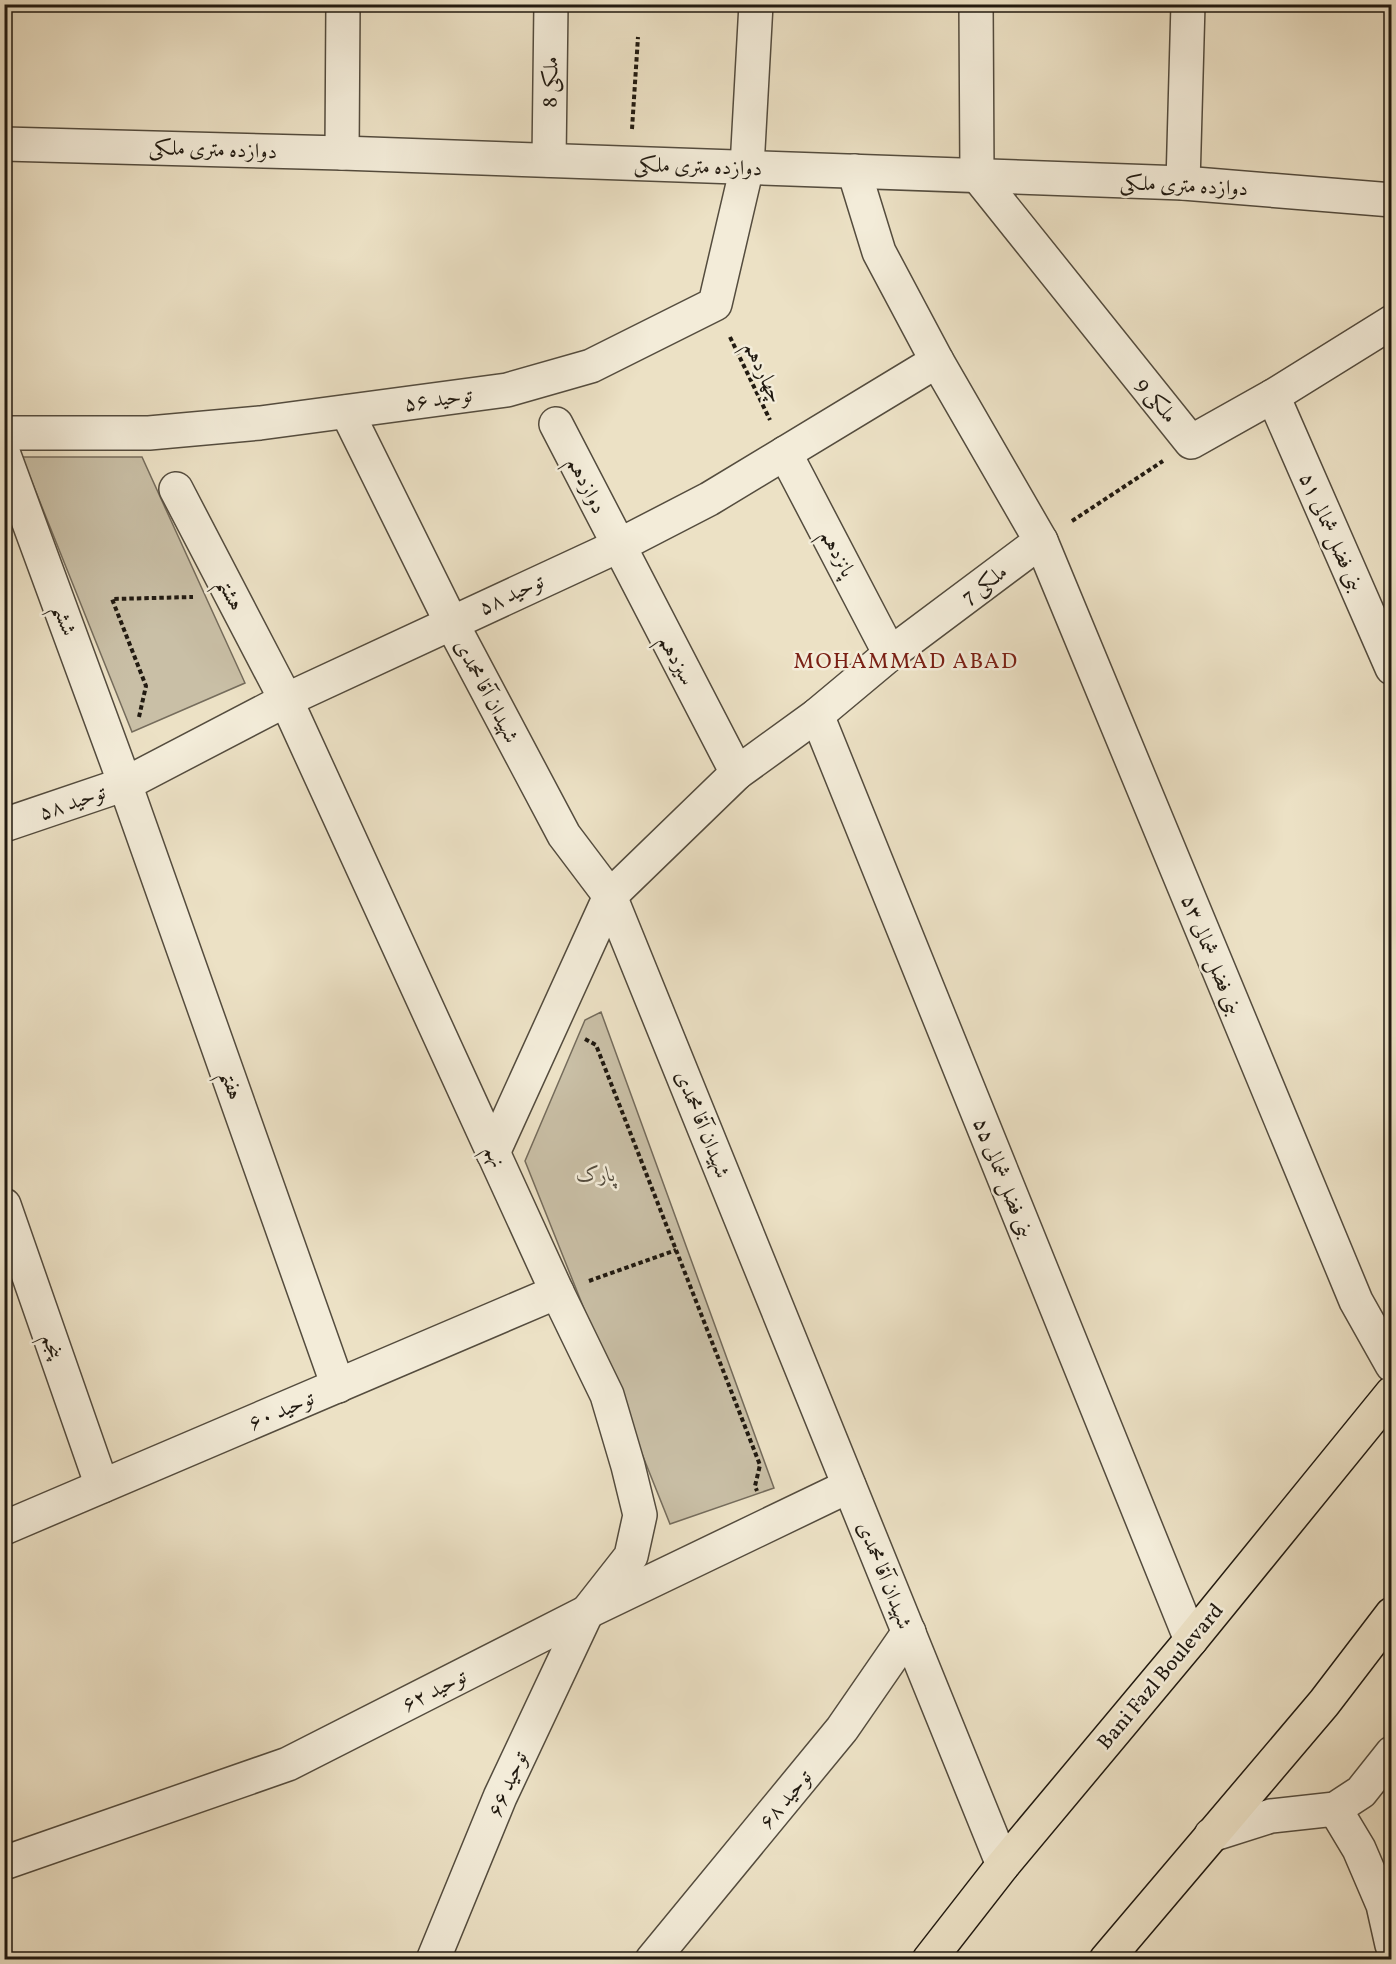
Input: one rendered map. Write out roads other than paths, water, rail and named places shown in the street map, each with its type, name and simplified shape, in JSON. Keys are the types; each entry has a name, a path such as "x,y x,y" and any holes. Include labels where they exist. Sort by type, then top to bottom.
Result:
{"main road":[{"name":"Bani Fazl Boulevard","path":"929,1959 1003,1865 1191,1640 1392,1393"},
{"path":"1106,1959 1324,1703 1392,1614"}],"street":[{"path":"342,153 343,4"},
{"name":"ملکی 8","path":"549,160 551,4"},
{"path":"747,167 756,4"},
{"path":"976,4 977,175"},
{"path":"1183,183 1188,4"},
{"name":"دوازده متری ملکی","path":"4,144 342,153 1183,183 1392,200"},
{"name":"توحید ۵۶","path":"4,433 148,433 260,423 507,390 591,366 715,304 747,167"},
{"path":"854,171 879,252 936,361 1041,542"},
{"name":"ملکی 9","path":"977,175 1191,442 1273,396 1392,322"},
{"name":"توحید ۵۸","path":"4,825 125,784 285,700 618,546 709,499 936,361"},
{"name":"بنی فضل شمالی ۵۱","path":"1273,396 1392,668"},
{"name":"شهیدان آقا محمدی","path":"347,412 451,622 564,836 610,896 1003,1865"},
{"name":"دوازدهم","path":"556,424 618,546"},
{"name":"پانزدهم","path":"786,453 890,654"},
{"name":"ششم","path":"4,455 125,784"},
{"name":"هشتم","path":"176,489 285,700"},
{"name":"ملکی 7","path":"610,896 737,773 817,715 890,654 1041,542"},
{"name":"بنی فضل شمالی ۵۳","path":"1041,542 1356,1301 1392,1365"},
{"name":"سیزدهم","path":"618,546 737,773"},
{"name":"نهم","path":"285,700 557,1292 607,1395 640,1515 631,1556 587,1612"},
{"name":"بنی فضل شمالی ۵۵","path":"817,715 1191,1640"},
{"name":"هفتم","path":"125,784 338,1386"},
{"path":"493,1153 610,896"},
{"name":"پنجم","path":"4,1205 102,1486"},
{"name":"توحید ۶۰","path":"4,1528 557,1292"},
{"name":"توحید ۶۲","path":"4,1863 288,1764 587,1612 849,1485"},
{"name":"توحید ۶۶","path":"433,1959 500,1797 587,1612"},
{"name":"توحید ۶۸","path":"652,1959 842,1729 909,1632"},
{"path":"1212,1835 1271,1816 1335,1809 1361,1792 1392,1754"},
{"path":"1335,1809 1359,1849 1383,1905 1392,1945"}],"district":[{"name":"MOHAMMAD ABAD","path":"906,660"}],"park label":[{"name":"پارک","path":"596,1174"}]}
